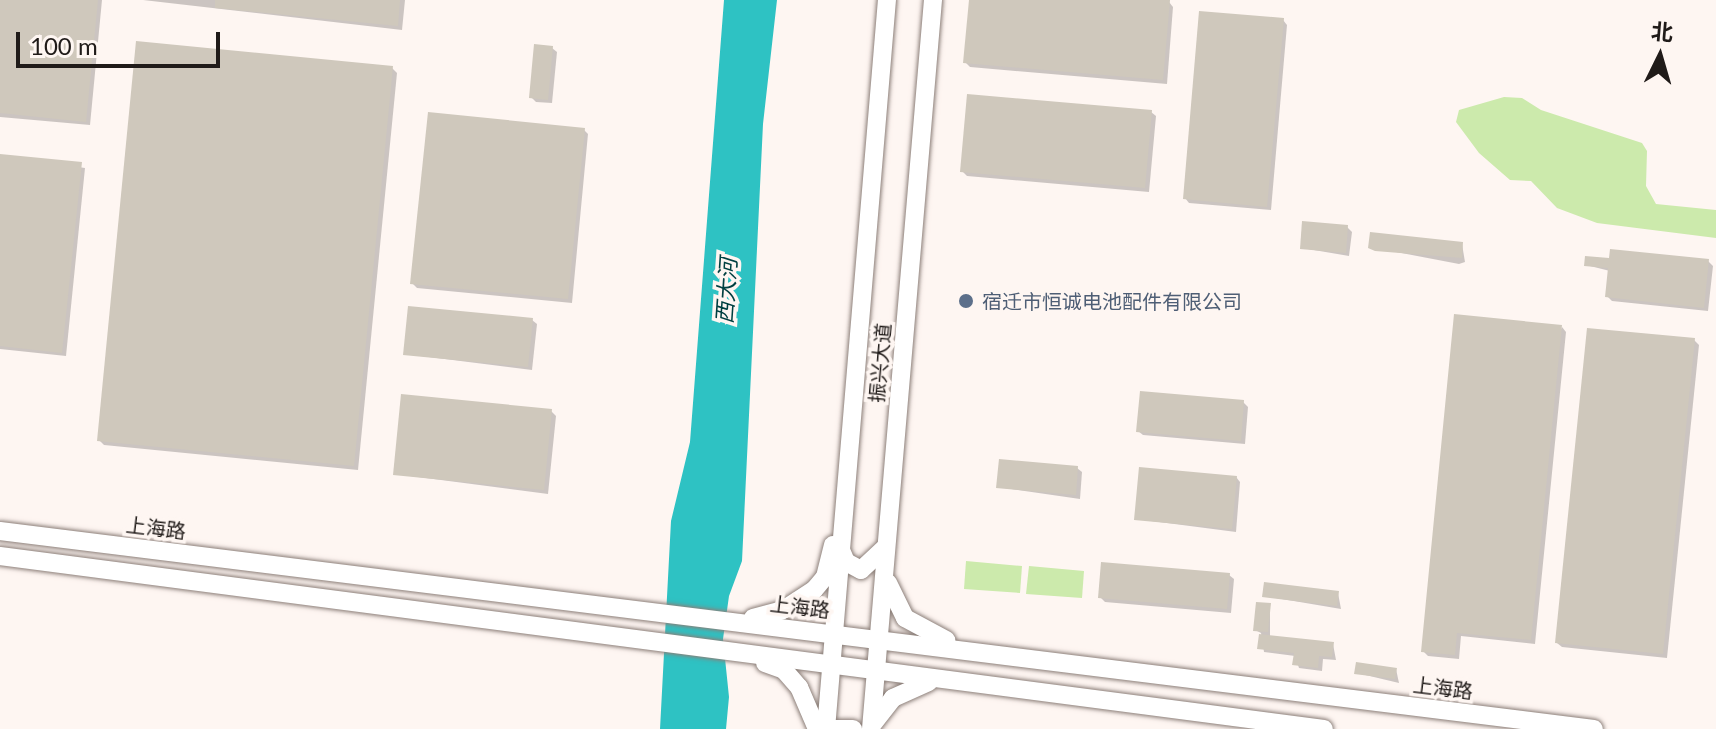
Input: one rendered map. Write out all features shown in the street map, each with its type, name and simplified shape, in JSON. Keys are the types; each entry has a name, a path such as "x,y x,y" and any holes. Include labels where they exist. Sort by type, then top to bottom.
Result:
{"main road":[{"name":"振兴大道","path":"829,729 831,666 887,0"},
{"name":"振兴大道","path":"865,729 876,672 933,0"},
{"path":"735,621 783,610 814,590 825,577 845,496"},
{"name":"上海路","path":"0,531 1594,729"},
{"path":"841,550 846,562 861,570 877,561 887,546"},
{"path":"0,556 1324,729"},
{"path":"885,574 905,618 923,632 974,651"},
{"path":"748,655 767,648 770,625"},
{"path":"933,646 924,663 937,680"},
{"path":"748,655 791,679 809,703 817,729"},
{"path":"829,729 865,729 893,698 937,680"}],"green space":[{"path":"1504,97 1522,98 1541,110 1642,143 1647,151 1646,186 1656,204 1716,210 1716,238 1597,223 1557,208 1531,181 1510,180 1479,153 1456,122 1459,110"},
{"path":"966,561 1022,566 1020,593 964,589"},
{"path":"1029,566 1084,571 1082,598 1026,594"}],"water":[{"name":"西大河","path":"724,0 777,0 763,124 742,561 729,596 723,639 729,697 726,729 660,729 671,521 690,442"}],"building":[{"path":"0,0 98,0 86,122 0,113"},
{"path":"215,0 400,0 398,26 215,8"},
{"path":"969,0 1170,0 1163,80 963,63"},
{"path":"1199,11 1284,18 1267,207 1183,199"},
{"path":"136,41 393,66 354,466 97,441"},
{"path":"534,44 553,46 548,100 529,98"},
{"path":"967,94 1152,110 1145,188 960,172"},
{"path":"428,112 585,128 568,299 410,284"},
{"path":"0,154 82,162 62,353 0,346"},
{"path":"1302,221 1348,225 1346,253 1300,249"},
{"path":"1370,232 1463,242 1462,258 1375,251 1368,248"},
{"path":"1610,249 1709,259 1704,308 1605,297 1608,268 1584,266 1585,256 1609,258"},
{"path":"408,306 533,318 528,367 403,355"},
{"path":"1454,314 1562,325 1531,640 1457,633 1455,655 1421,652"},
{"path":"1587,328 1695,338 1663,654 1555,643"},
{"path":"1140,391 1244,400 1241,441 1136,432"},
{"path":"401,394 552,409 544,490 393,475"},
{"path":"999,459 1078,466 1076,495 996,488"},
{"path":"1139,467 1237,476 1232,529 1134,520"},
{"path":"1101,562 1230,573 1227,609 1098,598"},
{"path":"1264,582 1339,591 1337,606 1262,597"},
{"path":"1256,602 1271,603 1268,632 1253,631"},
{"path":"1259,634 1334,642 1332,657 1319,656 1318,668 1292,665 1294,653 1257,649"},
{"path":"1356,662 1397,668 1395,679 1354,674"}],"place":[{"name":"宿迁市恒诚电池配件有限公司","path":"966,301"}]}
